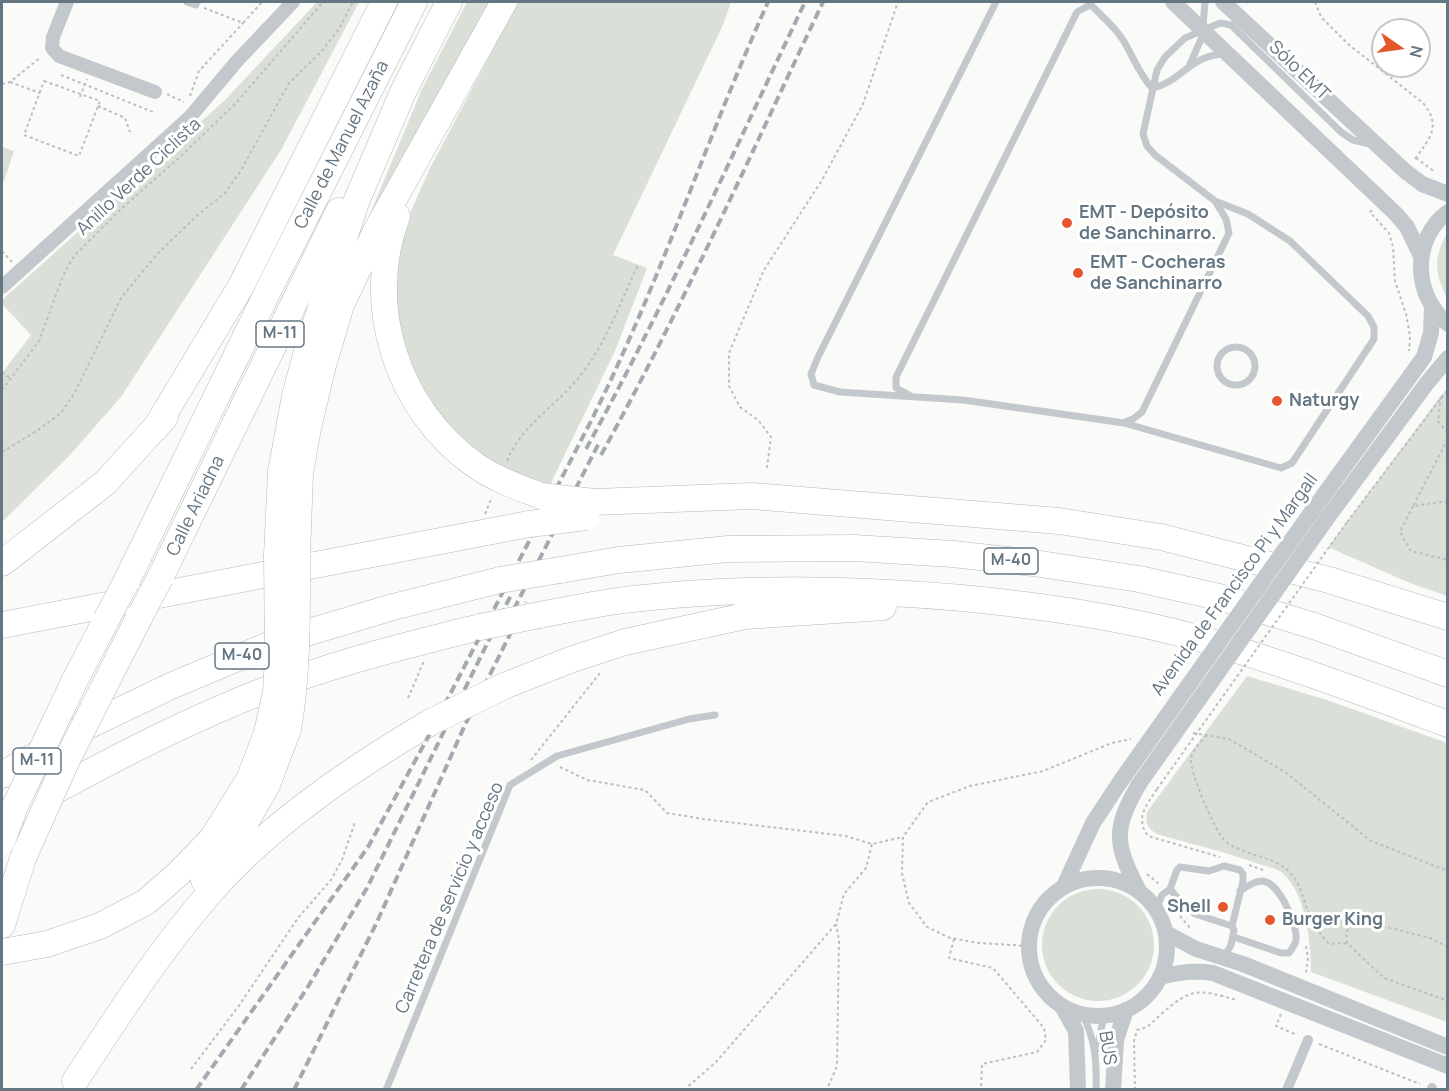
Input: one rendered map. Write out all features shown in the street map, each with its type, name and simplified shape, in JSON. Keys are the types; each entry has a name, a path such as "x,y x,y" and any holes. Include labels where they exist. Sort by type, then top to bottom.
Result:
{"highway":[{"path":"155,429 241,286 384,2"},
{"name":"Calle de Manuel Azaña","path":"269,289 414,2"},
{"name":"Calle de Manuel Azaña","path":"403,92 449,2"},
{"path":"73,1085 115,1003 174,918 238,835 267,785 278,731 276,692 287,554 308,428 322,365 341,305 376,231 504,2"},
{"path":"287,554 281,472 295,396 309,345 357,202 403,92"},
{"name":"Calle Ariadna","path":"2,925 23,858 66,762 159,578 380,126 403,92"},
{"path":"423,148 388,239 383,273 388,335 398,366 430,421 450,444 474,464 498,479 541,496 590,509"},
{"path":"2,563 105,483 155,429 224,348 269,289"},
{"name":"Calle Ariadna","path":"2,841 15,806 74,682 126,582 269,289"},
{"path":"2,625 528,524 590,509 856,505 1059,521 1161,537 1329,580 1448,617"},
{"path":"854,548 939,544 1028,550 1125,565 1224,587 1448,657"},
{"name":"M-40","path":"2,775 75,732 173,686 276,642 500,580 619,560 728,549 854,548 976,557 1139,579 1219,597 1314,626 1448,674"},
{"name":"M-40","path":"2,820 102,764 193,721 288,681 404,646 539,615 618,601 731,592 809,590 875,592 1042,606 1149,626 1200,639 1291,667 1448,724"},
{"path":"73,1085 143,978 208,894 262,841 323,793 431,722 504,686 570,660 625,642 745,616 983,600"},
{"path":"2,952 47,944 100,926 146,902 213,839 278,731"}],"street":[{"path":"67,2 53,37 52,48 59,56 155,93"},
{"path":"2,287 190,117 237,61 293,2"},
{"path":"1173,2 1396,214 1407,227 1421,256"},
{"path":"1228,5 1376,145 1422,184 1448,194"},
{"path":"1448,212 1433,226 1421,256 1422,283 1432,307 1448,324"},
{"name":"Avenida de Francisco Pi y Margall","path":"1064,886 1093,823 1122,778 1424,357 1431,333 1432,307"},
{"name":"Avenida de Francisco Pi y Margall","path":"1139,891 1122,858 1119,831 1127,804 1328,517 1448,358"},
{"path":"1431,378 1448,371"},
{"path":"1062,1006 1082,1013 1104,1016 1126,1010 1140,1002 1152,990 1161,976 1167,955 1166,933 1156,909 1139,891 1122,882 1103,878 1083,879 1064,886 1047,899 1038,912 1031,929 1028,946 1031,963 1038,980 1048,994 1062,1006 1076,1030 1077,1089"},
{"path":"1166,933 1196,949 1224,957 1448,1047"},
{"path":"1161,976 1193,971 1213,973 1448,1066"},
{"path":"1113,1089 1116,1040 1126,1010"},
{"path":"1287,1089 1308,1040"}],"lane":[{"path":"187,2 196,3"},
{"path":"996,2 811,374 814,385 840,392 963,400 1124,423 1281,468 1292,463 1374,339 1374,327 1368,316 1290,241 1248,214 1215,201 1170,168 1147,146 1143,134 1157,70 1165,57 1185,38 1203,30"},
{"path":"1191,64 1198,50 1203,30 1205,2"},
{"path":"914,397 896,388 896,377 1077,12 1089,3 1111,24 1123,39 1142,76 1152,88"},
{"name":"Sólo EMT","path":"1203,30 1220,23 1231,25 1341,132 1353,140 1376,145"},
{"path":"1152,88 1169,82 1191,64 1210,56 1228,54"},
{"path":"1124,423 1142,412 1229,233 1226,219 1215,201"},
{"path":"1229,347 1247,349 1255,359 1255,372 1247,382 1235,385 1223,380 1219,375 1217,362 1219,356 1229,347"},
{"name":"Carretera de servicio y acceso","path":"386,1089 510,785 557,756 678,722 715,715"},
{"path":"1156,909 1162,896 1170,889 1180,867 1209,871 1224,866 1240,870 1243,874 1232,926 1234,937 1224,957"},
{"path":"1234,937 1281,953 1289,953 1296,940 1295,930 1281,895 1273,885 1263,881 1251,884 1240,891"},
{"path":"1170,889 1184,906 1195,914 1232,926"},
{"name":"BUS","path":"1082,1013 1093,1038 1096,1057 1096,1089"},
{"path":"1096,1057 1104,1016"}],"path":[{"path":"155,93 161,92 187,104 199,71 262,2"},
{"name":"Anillo Verde Ciclista","path":"2,390 39,340 63,276 74,256 121,209 236,103 323,2"},
{"path":"2,452 61,413 75,392 122,298 158,253 200,213 225,194 240,172 289,83 321,52 339,29 353,2"},
{"path":"767,468 771,437 758,420 740,406 729,386 729,353 764,270 822,180 862,104 898,2"},
{"path":"1315,2 1321,18 1348,44 1423,103 1432,114 1433,132 1416,158 1439,175"},
{"path":"196,3 243,23"},
{"path":"2,84 10,82 52,48"},
{"path":"61,75 153,112"},
{"path":"45,81 100,101 80,156 24,135 40,93 45,81"},
{"path":"10,82 40,93"},
{"path":"81,96 85,85"},
{"path":"98,106 125,118 130,132"},
{"path":"1370,213 1389,233 1393,247 1395,281 1406,314 1410,336 1409,354"},
{"path":"507,461 520,436 575,382 597,354 638,265"},
{"path":"2,372 11,379"},
{"path":"1157,789 1347,522 1448,388"},
{"path":"1442,394 1438,421 1448,433"},
{"path":"1448,439 1400,532 1411,551 1448,560"},
{"path":"485,514 493,494"},
{"path":"1413,506 1448,501"},
{"path":"408,698 423,661"},
{"path":"521,778 531,759 600,673"},
{"path":"1206,735 1195,749 1191,759 1192,771 1216,831 1225,841 1238,849 1280,864 1292,874 1300,887 1310,917 1319,933 1329,944 1347,943"},
{"path":"548,762 586,780 645,790 667,813 846,837 872,844 903,837"},
{"path":"191,1069 238,1007 293,924 330,880 342,860 355,822"},
{"path":"824,1089 828,1087 837,1066 839,940 836,924 844,894 866,868 872,844"},
{"path":"1448,947 1430,938 1358,920 1346,932 1347,943 1384,978 1448,1001"},
{"path":"684,1089 716,1062 836,924"},
{"path":"954,938 949,958 993,968 1044,1028 1046,1040 1037,1052 982,1064 981,1089"},
{"path":"1135,1089 1134,1041 1137,1030 1146,1028 1180,997 1196,991 1240,1000"},
{"path":"1272,1013 1280,1016 1276,1026 1432,1089"}],"shaded area":[{"path":"317,2 359,2 281,150 121,397 69,456 2,522 2,373 31,335 2,304 2,300 225,100"},
{"path":"467,2 493,2 356,248 422,89"},
{"path":"518,2 731,2 723,25 613,255 647,268 615,351 549,487 497,467 462,442 433,407 405,355 398,324 395,263 404,227 430,168"},
{"path":"2,147 14,151 3,184 2,183"},
{"path":"1447,233 1447,298 1437,266 1439,250"},
{"path":"1448,392 1447,596 1410,583 1328,547 1442,394"},
{"path":"1247,676 1327,700 1447,743 1447,1022 1311,972 1305,918 1296,892 1281,872 1157,834 1148,825 1147,812"},
{"path":"1098,889 1119,893 1138,905 1150,924 1154,945 1150,966 1138,985 1119,997 1098,1001 1077,997 1058,985 1046,966 1042,945 1046,924 1058,905 1077,893"}],"railway":[{"path":"196,1090 368,847 427,739 616,370 768,2"},
{"path":"586,449 672,283 805,2"},
{"path":"601,455 688,287 823,2"},
{"path":"514,609 600,441"},
{"path":"241,1090 309,985 367,888 512,593"},
{"path":"294,1090 377,922 464,727 526,602"}],"place":[{"name":"EMT - Depósito de Sanchinarro.","path":"1067,223"},
{"name":"EMT - Cocheras de Sanchinarro","path":"1078,273"},
{"name":"Naturgy","path":"1277,401"},
{"name":"Shell","path":"1223,907"},
{"name":"Burger King","path":"1270,920"}]}
